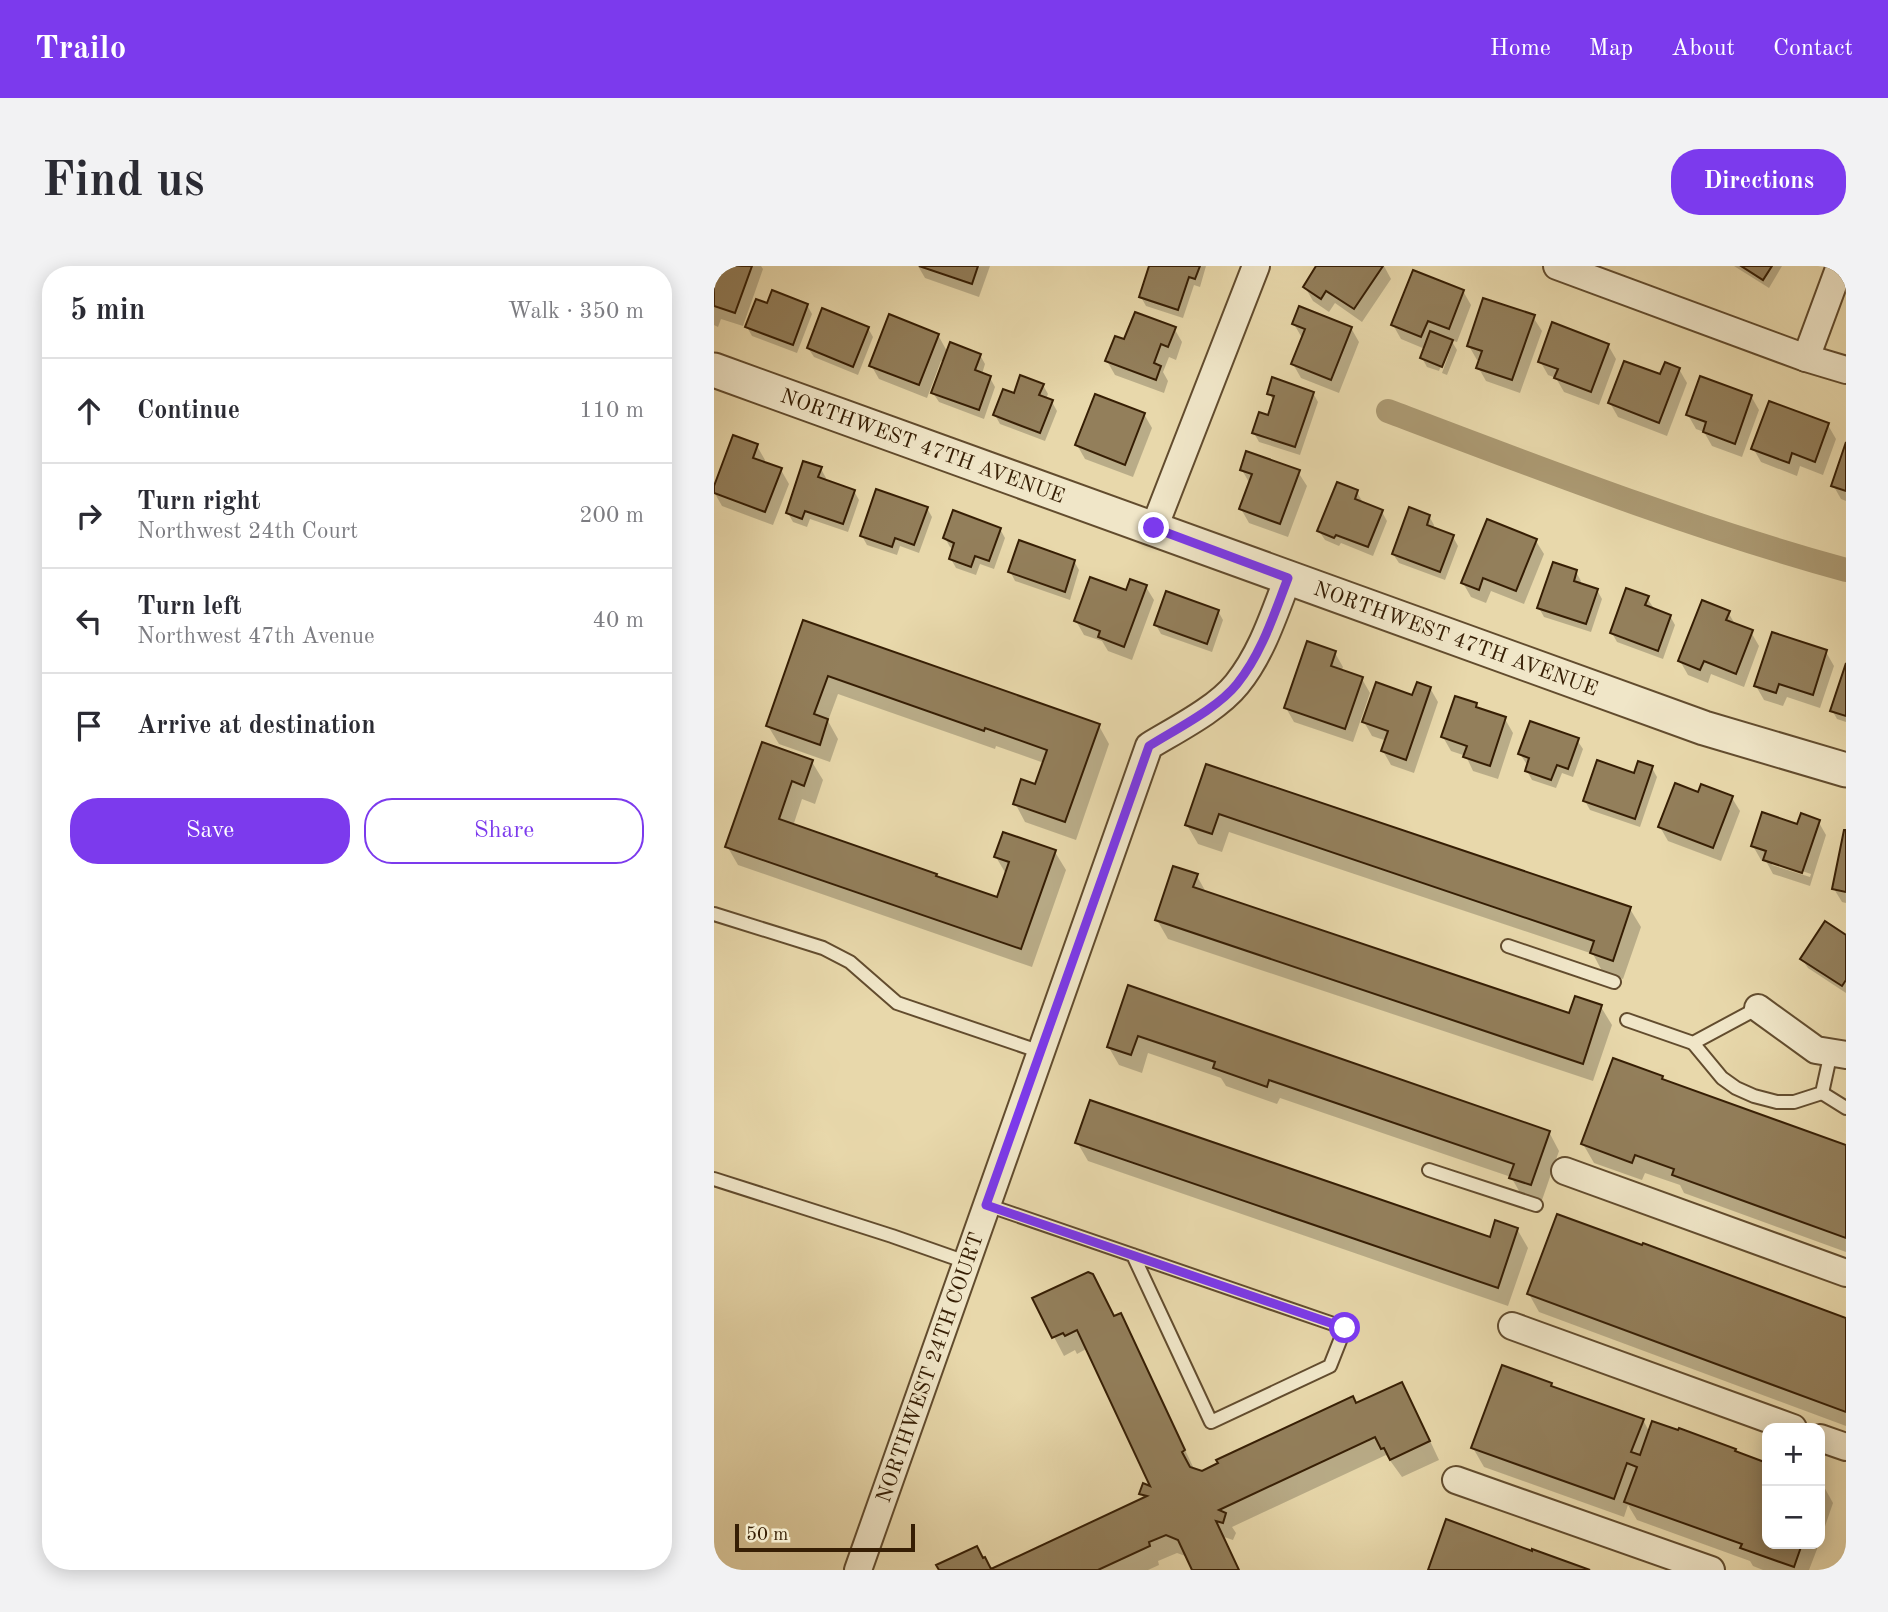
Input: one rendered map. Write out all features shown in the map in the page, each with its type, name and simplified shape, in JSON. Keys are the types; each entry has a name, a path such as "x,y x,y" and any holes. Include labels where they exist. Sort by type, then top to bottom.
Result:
{"street":[{"path":"1154,528 1256,266"},
{"path":"1556,266 1806,358 1846,370"},
{"path":"1806,358 1840,266"},
{"name":"NORTHWEST 47TH AVENUE","path":"714,370 1704,728 1846,770"},
{"name":"NORTHWEST 24TH COURT","path":"858,1570 1149,746 1207,710 1236,686 1253,661 1267,632 1288,578"},
{"path":"1758,1008 1816,1050 1839,1054"},
{"path":"1565,1171 1846,1273"},
{"path":"1512,1326 1779,1423"},
{"path":"1825,1440 1846,1447"},
{"path":"1456,1480 1711,1570"}],"lane":[{"path":"714,914 823,948 850,962 897,1003 1041,1052"},
{"path":"1508,946 1614,982"},
{"path":"1693,1043 1758,1008"},
{"path":"1627,1020 1693,1043 1722,1078 1736,1088 1777,1102 1794,1102 1822,1093 1839,1054"},
{"path":"1822,1093 1846,1108"},
{"path":"1429,1170 1536,1205"},
{"path":"714,1179 966,1262"},
{"path":"986,1205 1133,1255 1345,1328 1330,1366 1211,1422 1133,1255"}],"building":[{"path":"714,266 752,266 735,313 714,306"},
{"path":"919,266 978,266 972,284"},
{"path":"1149,266 1200,266 1195,279 1189,277 1178,310 1139,297"},
{"path":"1316,266 1383,266 1354,309 1326,291 1321,299 1303,287"},
{"path":"1741,266 1772,266 1763,280"},
{"path":"1413,270 1464,290 1449,329 1428,321 1421,337 1391,325"},
{"path":"772,290 808,304 793,345 745,327 756,299 767,303"},
{"path":"1483,298 1535,315 1512,380 1476,368 1482,351 1467,346"},
{"path":"1299,306 1352,327 1331,380 1291,364 1305,329 1292,324"},
{"path":"822,308 869,327 853,367 807,348"},
{"path":"1135,312 1176,327 1168,347 1161,344 1154,363 1161,366 1156,380 1105,361 1115,336 1124,339"},
{"path":"889,314 939,334 919,385 869,366"},
{"path":"1552,322 1609,344 1591,392 1554,378 1558,369 1538,362"},
{"path":"1430,331 1453,340 1442,367 1420,358"},
{"path":"950,342 981,354 975,370 991,376 979,410 931,393"},
{"path":"1624,361 1660,374 1665,362 1680,368 1659,423 1608,403"},
{"path":"1020,375 1044,384 1039,395 1053,400 1040,433 993,415 1003,389 1014,393"},
{"path":"1700,376 1752,395 1735,444 1703,432 1706,422 1686,415"},
{"path":"1272,377 1314,392 1295,447 1252,433 1259,412 1268,415 1274,396 1267,394"},
{"path":"1095,394 1145,413 1125,465 1075,445"},
{"path":"1769,401 1829,423 1815,462 1792,453 1789,463 1751,449"},
{"path":"733,435 758,444 753,458 782,468 765,512 714,493 714,486"},
{"path":"1846,442 1846,491 1831,486"},
{"path":"1246,451 1300,470 1280,524 1239,509 1252,474 1240,470"},
{"path":"803,461 822,467 818,477 855,490 843,524 805,511 802,519 786,513"},
{"path":"1337,482 1358,490 1355,499 1383,510 1368,547 1317,531"},
{"path":"876,489 928,507 914,545 895,538 892,547 860,536"},
{"path":"1409,507 1430,515 1427,525 1454,535 1440,572 1392,554"},
{"path":"953,510 1001,528 989,561 975,556 971,567 949,559 954,543 943,538"},
{"path":"1487,519 1537,539 1516,591 1483,578 1479,590 1461,583"},
{"path":"1019,540 1075,560 1065,592 1008,572"},
{"path":"1553,562 1577,570 1574,581 1598,589 1586,624 1537,608"},
{"path":"1090,577 1126,590 1130,579 1147,585 1124,647 1098,637 1100,631 1074,621"},
{"path":"1626,588 1649,596 1645,605 1671,615 1658,651 1610,633"},
{"path":"1166,591 1219,610 1207,644 1154,625"},
{"path":"1702,600 1730,611 1726,620 1753,630 1736,674 1704,661 1700,670 1678,661"},
{"path":"803,620 1100,724 1065,822 1013,804 1021,779 1035,784 1047,750 985,728 984,731 828,676 814,714 828,719 820,745 766,726"},
{"path":"1772,632 1827,650 1813,695 1779,684 1776,693 1754,686"},
{"path":"1307,641 1336,651 1331,666 1363,677 1345,729 1284,708"},
{"path":"1846,663 1846,716 1830,711"},
{"path":"1376,682 1412,695 1417,682 1431,687 1406,760 1381,751 1388,731 1362,722"},
{"path":"1455,696 1477,703 1476,707 1506,717 1490,766 1463,757 1467,746 1441,737"},
{"path":"1530,721 1579,738 1568,769 1557,765 1551,780 1525,771 1529,758 1518,754"},
{"path":"762,742 813,760 804,786 792,781 779,819 997,897 1009,862 994,857 1003,832 1056,850 1021,949 725,847"},
{"path":"1597,760 1634,773 1638,761 1653,766 1635,819 1583,801"},
{"path":"1206,764 1631,907 1613,961 1590,953 1594,941 1219,814 1212,834 1185,825"},
{"path":"1675,783 1698,792 1701,784 1733,796 1713,848 1658,827"},
{"path":"1762,812 1797,824 1801,813 1820,820 1802,873 1763,860 1766,851 1751,846"},
{"path":"1846,830 1846,892 1832,889"},
{"path":"1173,866 1198,874 1193,887 1569,1013 1575,996 1602,1005 1583,1064 1155,920"},
{"path":"1825,921 1846,935 1846,980 1842,986 1800,959"},
{"path":"1128,985 1550,1131 1531,1185 1509,1178 1514,1164 1269,1080 1267,1087 1213,1068 1215,1062 1138,1036 1131,1055 1107,1047"},
{"path":"1613,1058 1663,1076 1662,1079 1846,1145 1846,1238 1672,1175 1674,1169 1635,1155 1632,1163 1581,1144"},
{"path":"1090,1100 1490,1237 1495,1220 1518,1228 1498,1288 1075,1143"},
{"path":"1557,1214 1846,1318 1846,1412 1527,1294"},
{"path":"1088,1272 1093,1274 1114,1316 1121,1313 1185,1450 1182,1452 1190,1467 1202,1471 1218,1463 1216,1460 1353,1396 1356,1403 1402,1382 1430,1441 1390,1460 1375,1437 1219,1510 1226,1513 1223,1523 1216,1521 1239,1570 1192,1570 1178,1540 1166,1535 1149,1542 1150,1546 1098,1570 939,1570 936,1565 977,1546 991,1569 1147,1496 1139,1494 1143,1483 1150,1486 1077,1330 1052,1338 1032,1298"},
{"path":"1502,1365 1552,1383 1551,1386 1644,1419 1631,1452 1640,1455 1652,1421 1678,1430 1679,1428 1762,1461 1762,1549 1800,1549 1794,1567 1740,1548 1742,1544 1624,1502 1637,1467 1627,1463 1614,1499 1471,1448"},
{"path":"1446,1519 1532,1551 1590,1570 1428,1570"}],"waterway":[{"path":"1388,411 1672,516 1846,570"}],"route":[{"path":"1154,528 1288,578 1267,632 1253,661 1236,686 1207,710 1149,746 986,1205 1345,1328"}]}
